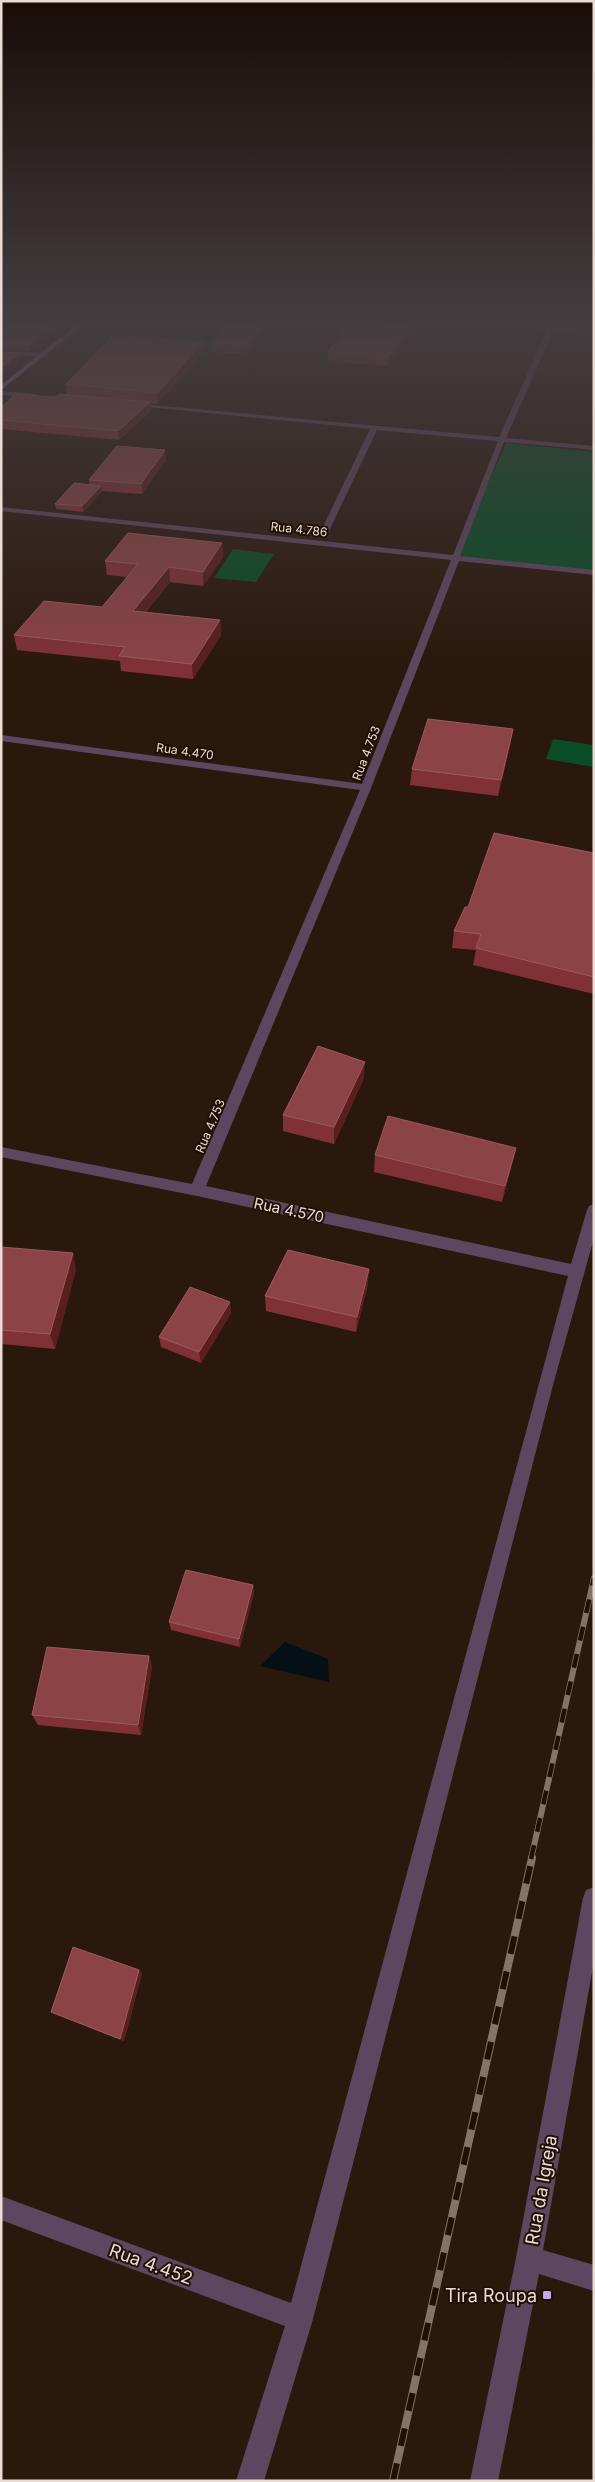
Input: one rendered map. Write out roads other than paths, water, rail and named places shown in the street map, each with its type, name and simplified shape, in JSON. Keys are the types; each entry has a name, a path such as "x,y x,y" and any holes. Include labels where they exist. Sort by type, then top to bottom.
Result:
{"street":[{"path":"324,533 369,439"},
{"path":"502,439 594,448"},
{"name":"Rua 4.753","path":"197,1190 366,788 502,439"},
{"name":"Rua 4.786","path":"1,509 594,573"},
{"name":"Rua 4.470","path":"1,738 366,788"},
{"name":"Rua 4.570","path":"1,1152 197,1190 575,1271"},
{"path":"250,2481 300,2319 575,1271 594,1210"},
{"name":"Rua da Igreja","path":"484,2481 529,2258 594,1898"},
{"name":"Rua 4.452","path":"1,2208 300,2319"},
{"path":"529,2258 594,2278"}],"railway":[{"path":"531,1859 594,1578"},
{"path":"393,2481 532,1858"}],"place":[{"name":"Tira Roupa","path":"547,2295"}]}
